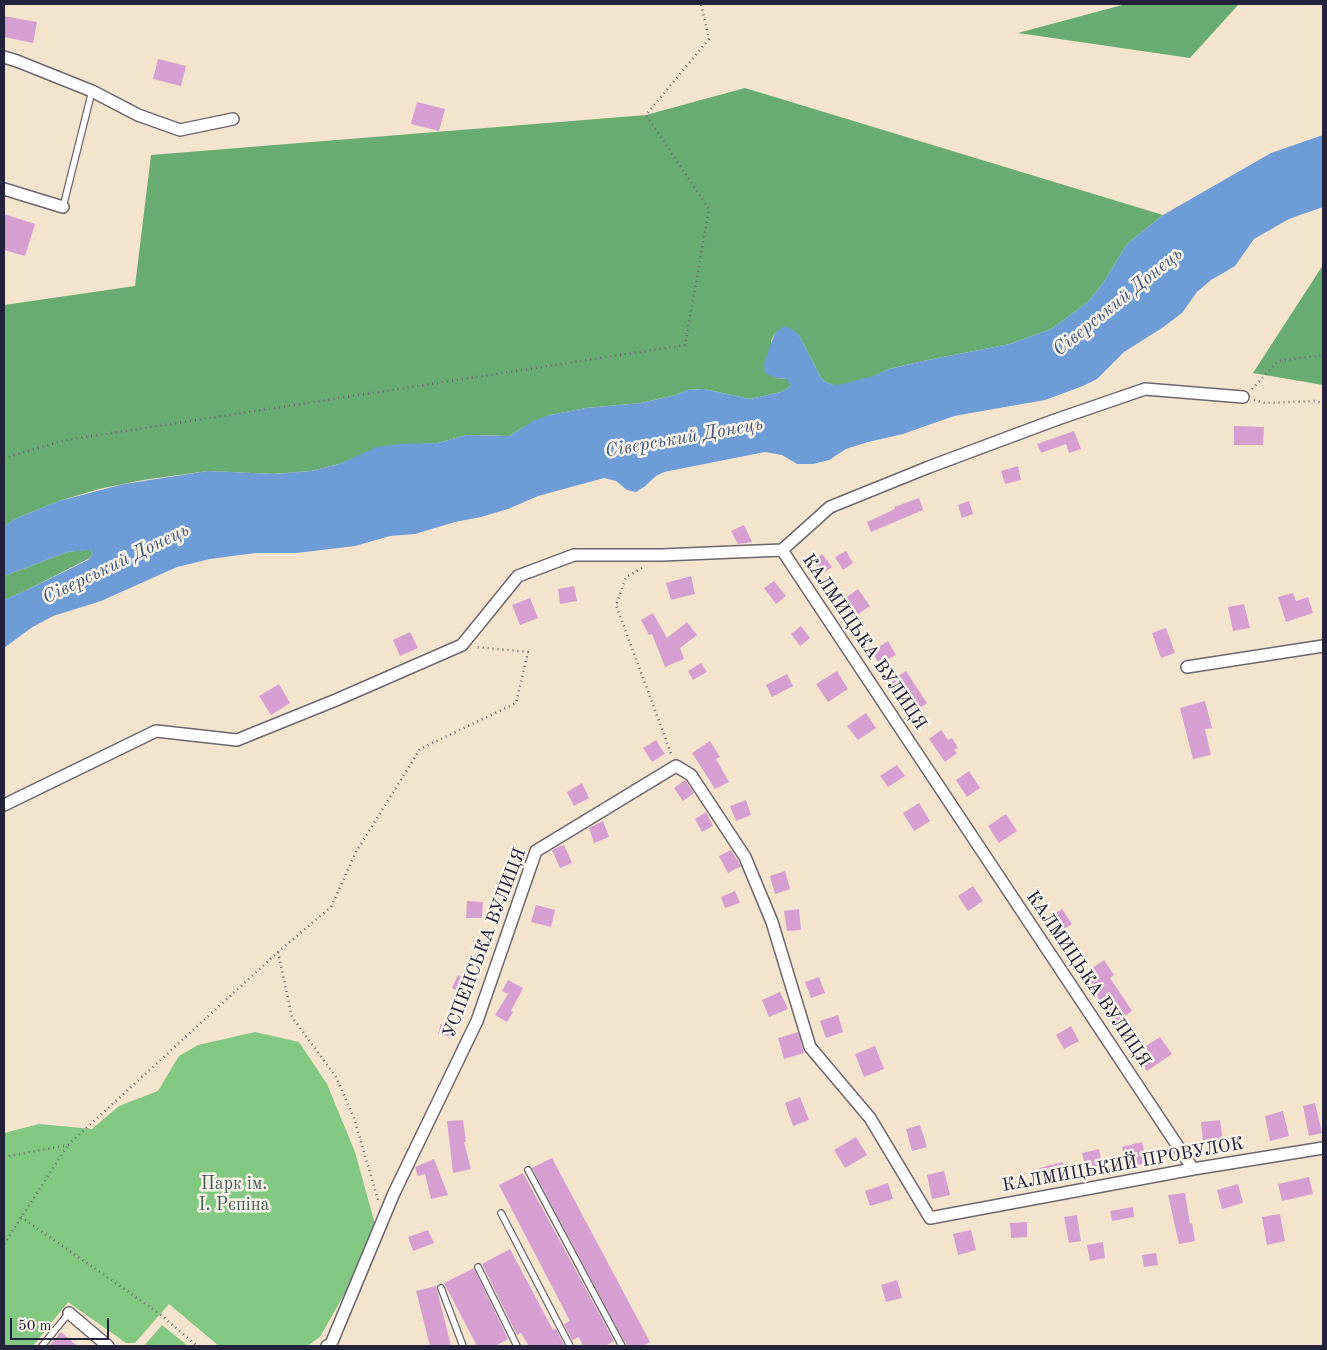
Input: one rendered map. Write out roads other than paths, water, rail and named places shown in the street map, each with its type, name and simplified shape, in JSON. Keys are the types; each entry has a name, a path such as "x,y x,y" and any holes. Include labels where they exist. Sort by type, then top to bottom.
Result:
{"street":[{"path":"4,57 92,92 138,115 180,130 233,119"},
{"path":"4,189 63,208"},
{"name":"КАЛМИЦЬКА ВУЛИЦЯ","path":"1193,1170 782,550 830,507 929,467 1145,389 1244,398"},
{"path":"4,806 156,731 237,740 336,700 462,645 518,576 574,555 662,555 782,550"},
{"path":"1188,667 1323,646"},
{"name":"УСПЕНСЬКА ВУЛИЦЯ","path":"328,1346 331,1344 384,1221 394,1193 477,1021 536,851 676,766 691,774 745,857 772,922 810,1047 870,1118 930,1218"},
{"name":"КАЛМИЦЬКИЙ ПРОВУЛОК","path":"930,1218 1323,1148"},
{"path":"69,1313 108,1346"}],"lane":[{"path":"63,208 92,92"},
{"path":"528,1170 622,1346"},
{"path":"501,1213 570,1346"},
{"path":"478,1267 517,1346"},
{"path":"441,1288 463,1346"},
{"path":"42,1346 69,1313"}],"water":[{"name":"Сіверський Донець","path":"1323,135 1323,207 1289,219 1254,239 1235,266 1211,280 1197,292 1182,313 1124,352 1097,379 1083,386 1045,400 954,416 903,434 846,449 829,460 813,464 797,464 782,455 765,452 664,472 636,492 627,490 616,481 604,478 538,496 508,509 481,517 455,522 415,534 390,536 355,546 297,553 256,553 210,559 177,567 101,601 53,616 31,628 4,648 4,600 88,560 93,554 90,550 68,552 4,576 4,526 17,518 59,501 124,484 208,471 274,474 311,471 339,464 377,447 398,444 438,443 466,435 509,436 535,420 550,415 586,408 641,403 676,395 687,390 704,389 750,399 781,392 791,386 787,379 776,378 765,373 764,363 775,333 784,326 792,329 799,335 822,380 833,385 873,376 889,369 923,361 1010,344 1051,329 1088,302 1103,283 1127,244 1163,215 1271,153"}],"park label":[{"name":"Парк ім. І. Рєпіна","path":"234,1194"}]}
